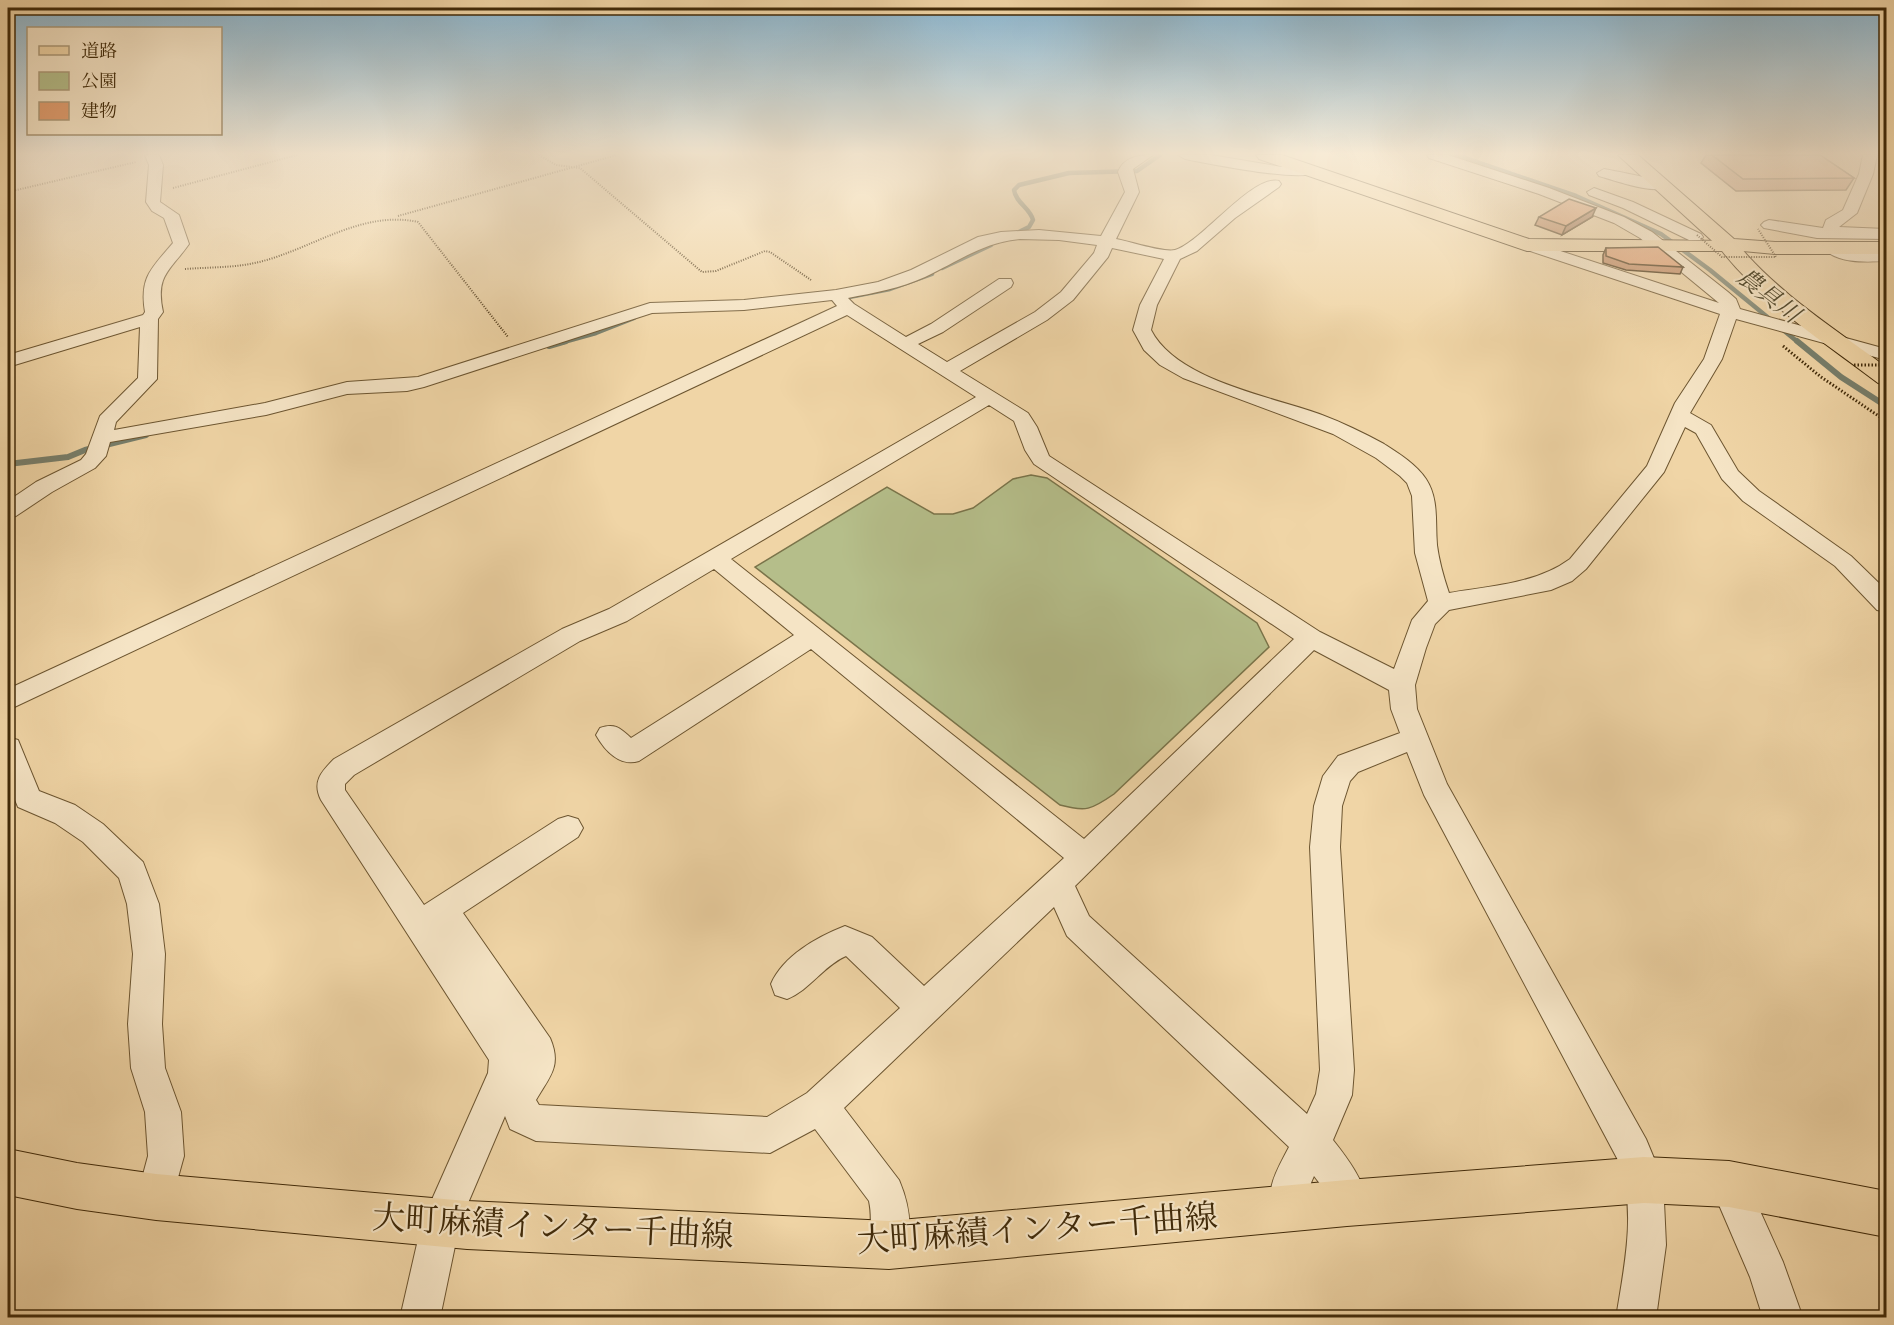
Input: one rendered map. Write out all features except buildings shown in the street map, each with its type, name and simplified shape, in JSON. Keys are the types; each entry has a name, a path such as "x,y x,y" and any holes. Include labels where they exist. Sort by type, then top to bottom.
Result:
{"highway":[{"path":"1710,217 1719,224 1728,245 1827,239 1887,248"},
{"path":"1719,217 1726,223 1769,237 1887,240"}],"main road":[{"path":"1445,217 1527,245 1661,244 1697,239 1728,245 1748,270 1887,378"},
{"name":"大町麻績インター千曲線","path":"8,1172 77,1186 156,1197 441,1222 889,1245 1347,1203 1644,1179 1730,1184 1887,1214"}],"street":[{"path":"8,511 44,487 88,464 96,456 107,420 147,379 149,319 154,312 150,283 182,244 172,217"},
{"path":"946,371 1056,305 1094,266 1119,217"},
{"path":"8,700 842,302 904,279 995,237 1026,235 1106,242 1155,250 1171,257 1183,254 1227,217"},
{"path":"1610,217 1661,244 1743,316"},
{"path":"1652,217 1697,239"},
{"path":"1827,239 1831,224 1843,217"},
{"path":"1764,227 1827,239 1887,234"},
{"path":"1827,239 1842,253 1858,256 1887,256"},
{"path":"1527,245 1624,279 1743,316 1887,354"},
{"path":"1171,257 1172,260 1143,317 1142,328 1146,341 1162,359 1181,370 1245,396 1317,419 1375,448 1400,465 1415,480 1424,495 1426,549 1441,603"},
{"path":"905,344 937,328 1005,283"},
{"path":"101,438 266,409 347,388 407,385 446,376 518,350 585,331 650,308 744,305 797,298 842,302 988,398 1021,417 1028,425 1035,452 1041,460 1311,638 1402,685"},
{"path":"1636,1317 1647,1245 1644,1179 1632,1152 1434,788 1404,709 1402,685 1424,620 1441,603 1543,584 1563,575 1578,564 1657,468 1679,415 1713,359 1743,316"},
{"path":"8,361 149,319"},
{"path":"988,398 618,615 571,635 344,767 331,780 331,792 538,1050 539,1060 518,1098 523,1116 536,1123 770,1136 820,1106 1056,885 1311,638"},
{"path":"1679,415 1704,429 1729,474 1751,496 1843,561 1887,604"},
{"path":"716,559 1085,856"},
{"path":"610,735 629,753 812,636"},
{"path":"1289,1209 1289,1185 1334,1095 1337,1070 1324,847 1332,791 1337,776 1348,764 1415,738"},
{"path":"8,748 28,799 65,814 93,833 132,871 143,904 148,954 145,1024 148,1068 163,1112 166,1156 156,1197"},
{"path":"432,917 568,828"},
{"path":"1056,885 1063,893 1078,926 1311,1142 1340,1179 1347,1203"},
{"path":"420,1317 441,1222 505,1074 507,1056 432,917"},
{"path":"787,984 825,950 846,941 861,947 924,1009"},
{"path":"820,1106 886,1193 891,1215 889,1245"},
{"path":"1730,1184 1769,1276 1783,1317"}],"path":[{"path":"159,270 261,262 285,255 338,231 392,217"},
{"path":"388,218 406,217 418,222 518,350"},
{"path":"636,217 702,272 717,271 770,252 842,302"},
{"path":"1697,239 1722,257 1776,257 1764,227"},
{"path":"1743,316 1821,377 1887,421"},
{"path":"1854,365 1887,365"}],"green space":[{"path":"1031,475 1047,478 1257,623 1269,647 1114,794 1094,806 1082,809 1060,805 755,567 887,487 934,514 953,514 973,508 1013,479"}],"waterway":[{"path":"1013,235 1029,227 1033,220 1031,217"},
{"name":"農具川","path":"1623,217 1661,234 1710,270 1799,343"},
{"path":"942,268 991,245"},
{"path":"839,299 890,289 932,274"},
{"path":"560,343 596,333 634,318"},
{"path":"549,346 566,341"},
{"name":"農具川","path":"1797,341 1841,377 1886,406"},
{"path":"8,464 68,457 85,450 146,435"}]}
